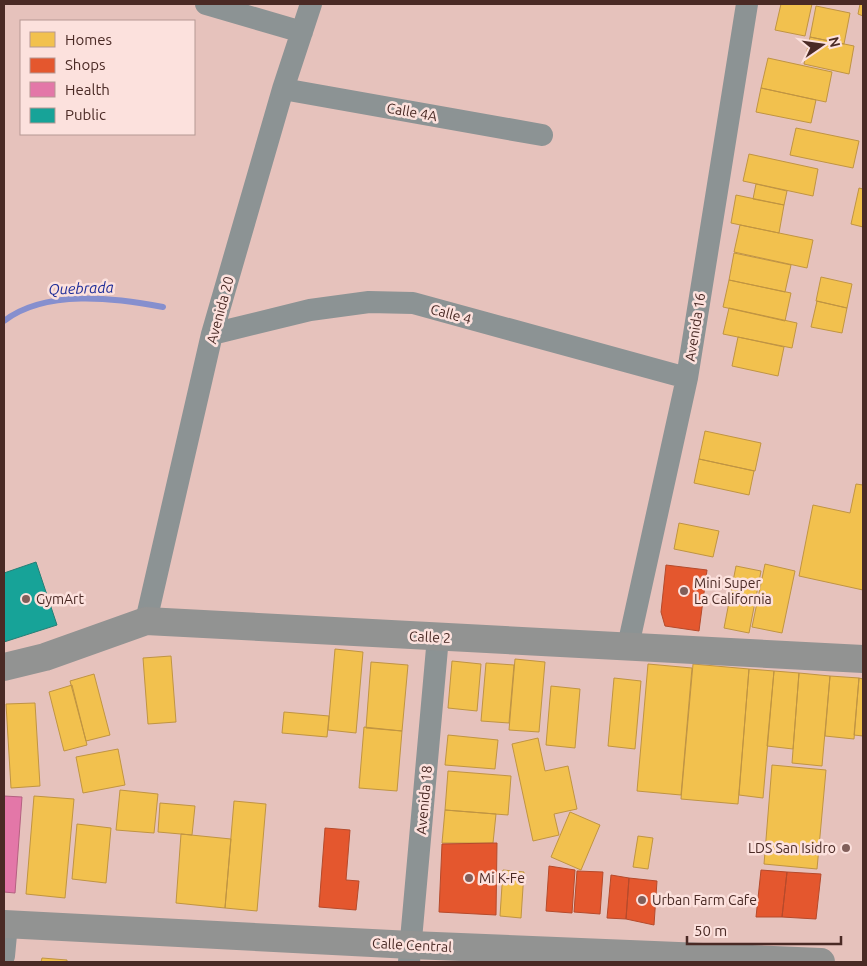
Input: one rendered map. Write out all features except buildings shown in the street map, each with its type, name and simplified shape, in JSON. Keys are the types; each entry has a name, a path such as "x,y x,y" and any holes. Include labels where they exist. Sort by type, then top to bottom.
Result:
{"main road":[{"name":"Calle 2","path":"4,667 45,657 146,621 863,659"},
{"name":"Calle Central","path":"5,924 410,954 821,962"}],"street":[{"path":"206,4 302,32"},
{"name":"Avenida 20","path":"146,621 212,334 283,90 311,4"},
{"name":"Avenida 16","path":"628,646 687,378 747,4"},
{"name":"Calle 4A","path":"283,90 542,135"},
{"name":"Calle 4","path":"212,334 310,310 369,302 413,303 687,378"},
{"name":"Avenida 18","path":"410,954 438,637"},
{"path":"4,956 5,924"}],"waterway":[{"name":"Quebrada","path":"4,321 21,311 39,304 60,300 102,299 163,307"}],"place":[{"name":"Mini Super La California","path":"684,591"},
{"name":"GymArt","path":"26,599"},
{"name":"LDS San Isidro","path":"846,848"},
{"name":"Mi K-Fe","path":"469,878"},
{"name":"Urban Farm Cafe","path":"642,900"}]}
